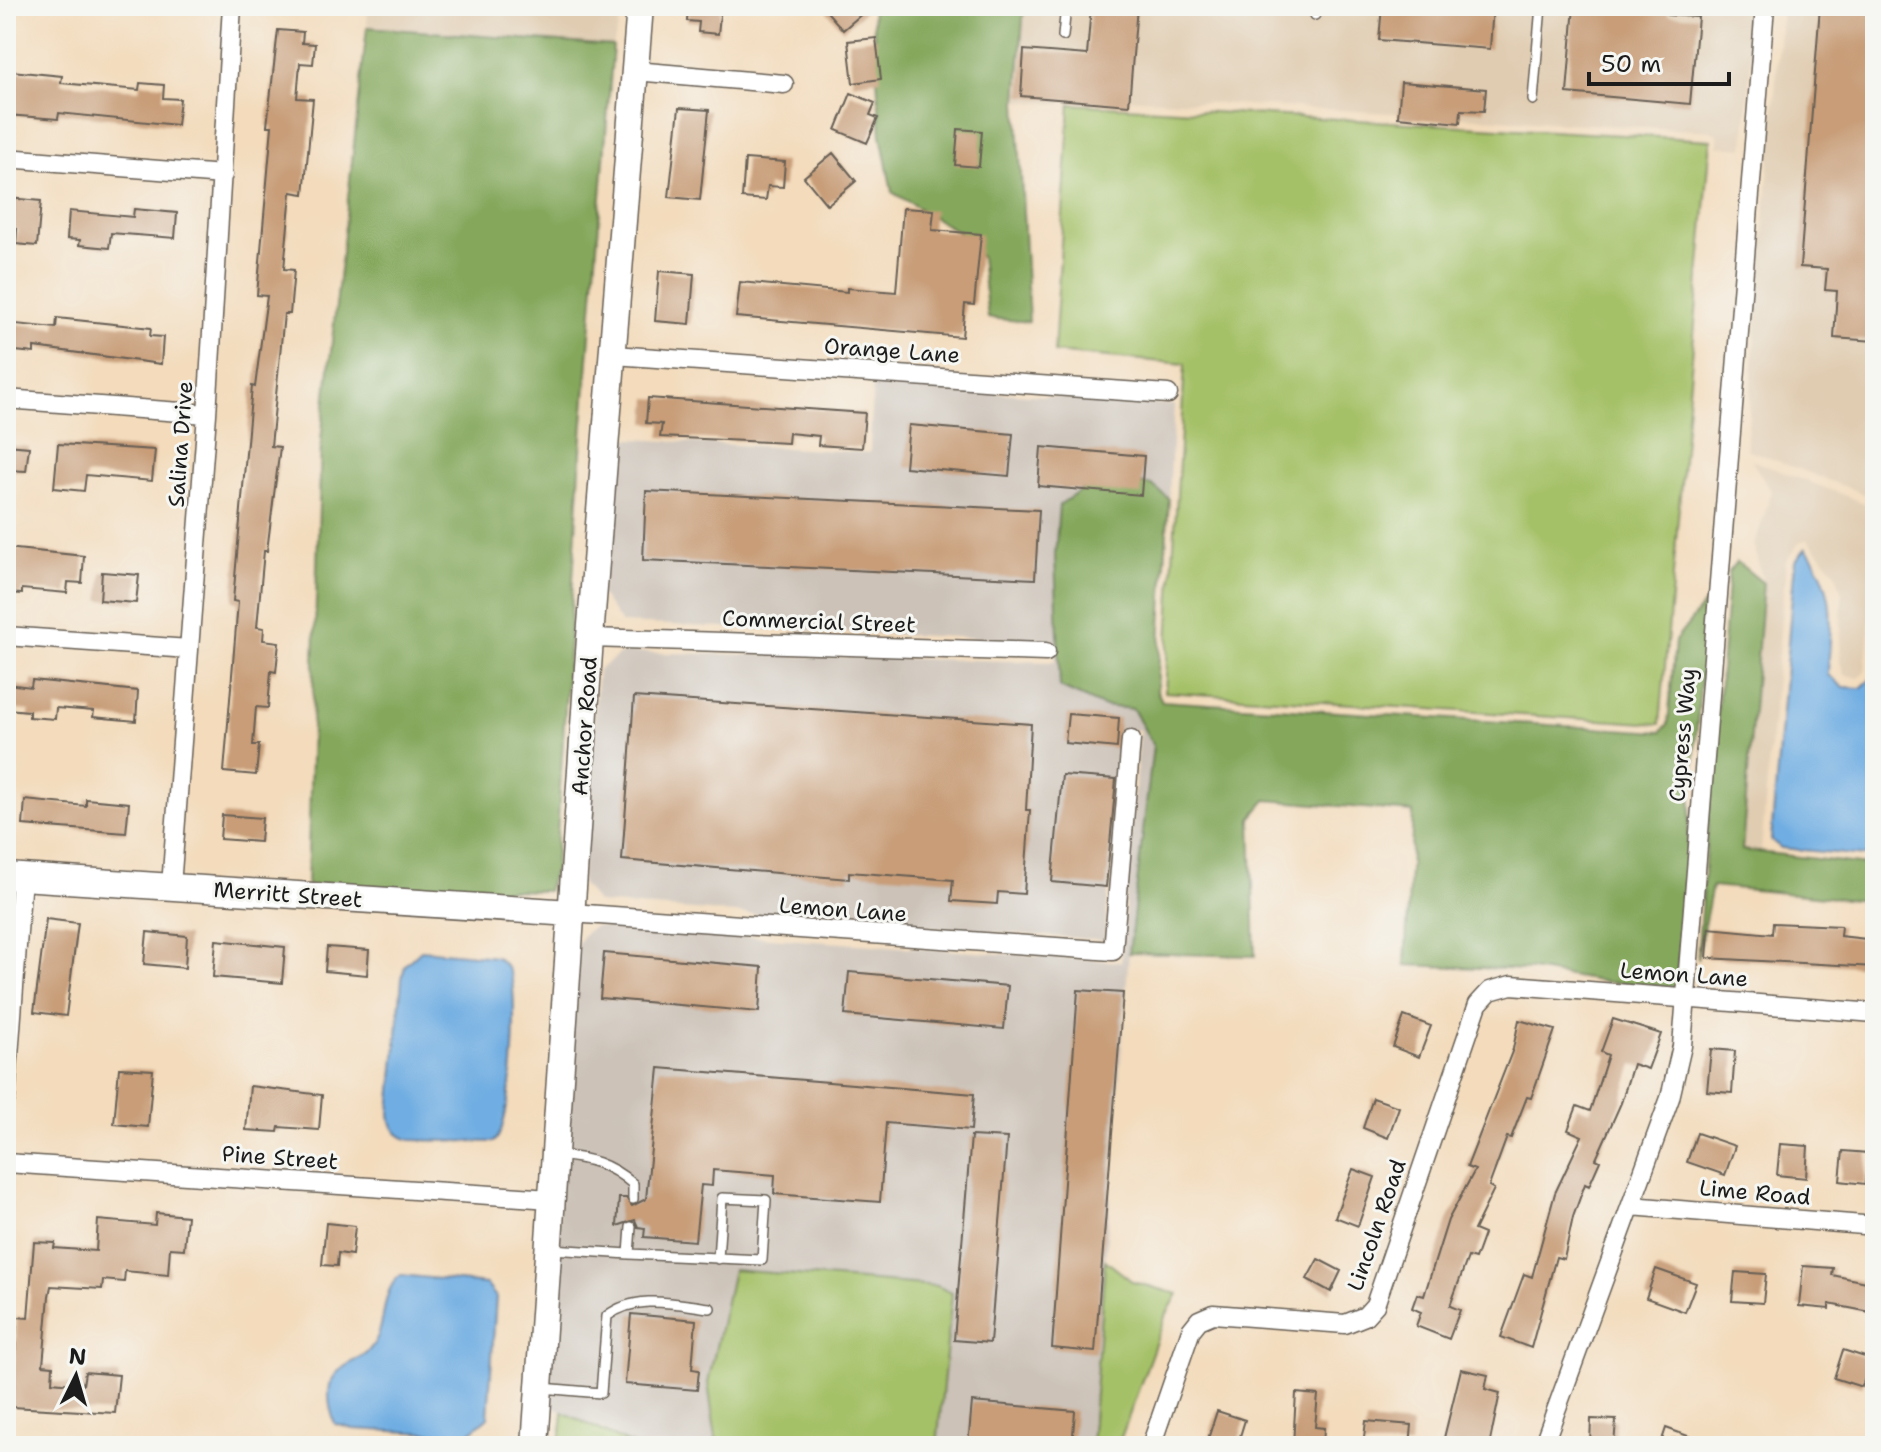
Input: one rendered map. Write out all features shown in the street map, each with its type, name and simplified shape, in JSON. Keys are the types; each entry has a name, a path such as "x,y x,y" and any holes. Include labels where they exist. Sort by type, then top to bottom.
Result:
{"street":[{"name":"Salina Drive","path":"171,886 207,414 232,6"},
{"name":"Anchor Road","path":"535,1446 590,638 640,6"},
{"name":"Cypress Way","path":"1543,1446 1670,1098 1682,1046 1765,6"},
{"path":"635,71 784,84"},
{"path":"6,158 223,175"},
{"name":"Orange Lane","path":"614,355 1168,394"},
{"path":"6,399 207,414"},
{"path":"6,636 189,649"},
{"name":"Commercial Street","path":"590,638 1046,652"},
{"name":"Lemon Lane","path":"571,913 1113,951 1131,740"},
{"path":"6,1098 14,876"},
{"name":"Merritt Street","path":"14,876 571,913"},
{"name":"Lemon Lane","path":"1490,991 1511,985 1875,1013"},
{"name":"Lincoln Road","path":"1151,1446 1191,1330 1199,1320 1213,1314 1345,1324 1365,1316 1375,1305 1478,1004 1490,991"},
{"name":"Pine Street","path":"6,1163 551,1199"},
{"name":"Lime Road","path":"1631,1206 1875,1226"}],"lane":[{"path":"1063,36 1066,6"},
{"path":"1533,100 1541,6"},
{"path":"554,1154 589,1158 614,1167 633,1184 633,1199"},
{"path":"547,1249 718,1259 762,1260 766,1200 722,1198 718,1259"},
{"path":"629,1254 631,1227"},
{"path":"538,1388 601,1393 607,1316 615,1310 643,1301 710,1308"}],"shaded area":[{"path":"368,6 624,6 613,46 367,27"},
{"path":"1024,6 1755,6 1744,148 1718,146 1718,135 1711,131 1070,95 1061,104 1017,101"},
{"path":"1782,6 1875,6 1875,498 1746,449"},
{"path":"873,384 1174,405 1169,499 1152,485 1060,505 1055,556 1060,687 1102,706 1133,709 1153,745 1129,953 1091,1446 937,1446 951,1293 936,1286 734,1270 708,1383 717,1446 634,1446 605,1429 547,1405 575,947 584,934 595,926 1121,962 1140,730 1122,729 1104,940 598,903 581,883 598,670 623,652 1055,662 1055,641 621,623 601,595 616,438 870,453"},
{"path":"1751,460 1875,507 1875,612 1870,620 1865,672 1859,678 1844,675 1840,662 1842,594 1836,573 1807,539 1800,542 1786,561 1761,852 1742,850 1763,583 1754,545 1772,492"}],"green space":[{"path":"872,6 1024,6 1017,101 1029,322 988,318 981,258 960,233 892,192 881,135"},
{"path":"367,27 613,46 582,436 555,868 547,891 307,885 321,440"},
{"path":"1070,104 1711,140 1660,724 1165,692 1185,364 1054,352"},
{"path":"1101,477 1152,485 1169,499 1157,691 1162,701 1661,732 1668,724 1675,641 1707,600 1676,987 1606,982 1531,970 1405,965 1413,812 1266,800 1251,818 1255,956 1129,953 1153,745 1133,709 1102,706 1060,687 1055,556 1059,505"},
{"path":"1737,562 1763,583 1742,850 1875,866 1875,902 1712,886 1697,960 1729,572"},
{"path":"1105,1260 1133,1282 1178,1294 1165,1317 1118,1446 1091,1446"},
{"path":"733,1270 937,1286 952,1293 937,1446 717,1446 708,1383"},
{"path":"563,1412 634,1446 560,1446"}],"water":[{"path":"1806,548 1817,564 1828,594 1831,624 1828,675 1843,687 1861,688 1873,677 1875,656 1875,857 1781,848 1771,840 1795,561"},
{"path":"421,950 496,957 510,973 514,1010 510,1089 506,1113 494,1142 410,1140 401,1136 391,1122 402,979 405,965"},
{"path":"401,1275 486,1284 496,1297 488,1417 467,1435 353,1429 335,1424 329,1401 332,1379 341,1369 365,1354 376,1340 389,1291"}],"building":[{"path":"688,6 721,6 718,34 698,32 699,22 687,21"},
{"path":"822,6 871,6 843,30"},
{"path":"1091,6 1137,6 1129,105 1021,96 1024,50 1087,55"},
{"path":"1382,6 1493,6 1490,49 1379,40"},
{"path":"1574,6 1669,6 1668,15 1698,17 1690,104 1567,93"},
{"path":"1820,6 1875,6 1875,341 1834,338 1837,291 1825,290 1827,269 1800,267"},
{"path":"278,30 303,32 302,43 315,44 313,64 300,63 297,98 313,99 304,194 291,192 284,269 294,270 290,314 284,314 271,446 280,447 267,551 264,551 257,627 264,628 263,640 279,642 276,672 271,671 268,708 256,707 253,745 259,745 256,775 224,772 238,602 233,601 252,386 255,387 267,296 257,295 272,126 267,126"},
{"path":"876,38 881,79 853,83 848,41"},
{"path":"11,71 62,76 61,83 139,90 140,83 164,85 163,98 180,99 177,125 59,113 58,119 7,115"},
{"path":"1401,82 1486,89 1484,111 1461,110 1460,123 1398,117"},
{"path":"851,93 875,103 870,115 878,118 867,143 836,130"},
{"path":"679,108 709,110 700,200 669,197"},
{"path":"958,129 982,131 979,167 955,165"},
{"path":"833,153 856,181 827,205 804,177"},
{"path":"745,159 785,162 783,187 768,186 766,200 742,198"},
{"path":"7,198 41,201 37,246 16,244 17,229 6,228"},
{"path":"903,208 934,210 932,230 981,234 974,305 965,304 962,337 736,317 740,282 847,292 847,288 896,292"},
{"path":"134,209 177,213 175,238 111,233 109,248 79,245 80,240 67,239 69,211 133,217"},
{"path":"659,271 694,274 690,324 655,321"},
{"path":"57,318 151,328 150,336 163,337 161,364 34,347 34,353 6,350 6,323 56,328"},
{"path":"648,398 865,413 862,448 818,445 819,436 789,433 788,443 660,437 662,424 646,423"},
{"path":"909,425 1013,434 1009,476 905,467"},
{"path":"58,444 155,450 152,481 86,475 84,491 54,488"},
{"path":"6,445 29,447 26,471 6,470"},
{"path":"1041,447 1144,456 1141,495 1038,486"},
{"path":"646,491 1039,510 1035,579 643,560"},
{"path":"6,548 84,556 82,583 68,582 67,593 22,589 22,594 6,593"},
{"path":"102,572 139,575 136,603 100,600"},
{"path":"32,680 138,691 136,721 93,717 94,711 56,708 55,719 29,717 29,711 6,709 6,684 31,687"},
{"path":"634,697 1031,724 1026,810 1030,810 1024,894 998,892 997,904 951,901 953,880 849,872 849,879 622,860"},
{"path":"1068,714 1119,718 1117,748 1065,743"},
{"path":"1062,775 1116,779 1106,887 1052,882"},
{"path":"86,799 129,803 126,833 23,825 25,800 86,806"},
{"path":"222,815 262,818 260,842 220,839"},
{"path":"46,919 78,923 66,1016 34,1012"},
{"path":"1773,923 1841,926 1840,936 1875,940 1875,967 1707,958 1709,928 1772,934"},
{"path":"147,932 187,936 185,968 144,964"},
{"path":"216,940 285,947 282,983 213,977"},
{"path":"327,947 369,950 367,975 325,971"},
{"path":"604,953 762,967 759,1012 600,998"},
{"path":"849,972 1008,986 1004,1029 845,1015"},
{"path":"1078,990 1123,993 1095,1352 1052,1348"},
{"path":"1404,1016 1431,1026 1419,1057 1393,1047"},
{"path":"1613,1019 1661,1034 1648,1069 1633,1064 1621,1103 1596,1159 1600,1161 1589,1186 1585,1184 1573,1217 1564,1259 1556,1257 1531,1348 1501,1337 1524,1274 1532,1277 1555,1193 1582,1136 1568,1130 1577,1106 1590,1111 1608,1055 1601,1052"},
{"path":"1519,1020 1555,1030 1531,1098 1527,1097 1511,1138 1507,1137 1489,1186 1494,1189 1474,1230 1484,1234 1475,1259 1468,1257 1450,1306 1460,1310 1449,1339 1416,1326 1421,1312 1412,1308 1417,1294 1424,1296 1448,1220 1475,1170 1467,1167 1513,1049"},
{"path":"1711,1049 1735,1051 1732,1093 1707,1091"},
{"path":"119,1068 153,1070 148,1127 114,1124"},
{"path":"659,1068 974,1094 971,1130 886,1123 880,1202 774,1194 775,1175 713,1170 712,1186 701,1185 695,1241 644,1237 645,1228 638,1227 635,1220 617,1226 619,1198 626,1198 632,1206 646,1199"},
{"path":"250,1086 322,1095 319,1130 279,1127 278,1132 246,1130"},
{"path":"1373,1098 1399,1107 1388,1138 1363,1128"},
{"path":"1697,1133 1735,1146 1725,1175 1687,1162"},
{"path":"971,1136 1007,1138 990,1343 954,1340"},
{"path":"1780,1144 1808,1146 1806,1178 1777,1175"},
{"path":"1843,1151 1868,1153 1865,1184 1840,1181"},
{"path":"1353,1169 1375,1177 1358,1226 1335,1217"},
{"path":"156,1213 187,1216 184,1249 170,1248 168,1275 125,1271 124,1282 103,1280 102,1289 51,1286 43,1365 53,1366 52,1382 83,1385 85,1372 119,1375 115,1413 12,1407 17,1317 28,1318 34,1242 55,1243 54,1248 96,1251 98,1220 155,1225"},
{"path":"326,1223 355,1226 352,1255 338,1253 337,1266 322,1265"},
{"path":"1318,1259 1341,1271 1331,1292 1307,1279"},
{"path":"1803,1266 1833,1268 1832,1275 1875,1284 1875,1313 1829,1304 1829,1309 1799,1306"},
{"path":"1656,1269 1696,1283 1685,1312 1646,1298"},
{"path":"1735,1272 1766,1274 1763,1303 1732,1301"},
{"path":"631,1314 696,1320 692,1369 699,1370 697,1390 625,1384"},
{"path":"1843,1350 1871,1359 1862,1387 1834,1378"},
{"path":"1461,1369 1488,1375 1485,1389 1500,1393 1489,1446 1442,1446"},
{"path":"1296,1393 1318,1395 1315,1427 1324,1428 1323,1446 1293,1446"},
{"path":"972,1402 1075,1411 1072,1446 968,1446"},
{"path":"1217,1411 1245,1420 1237,1446 1208,1439"},
{"path":"1591,1419 1616,1420 1614,1446 1590,1444"},
{"path":"1366,1421 1412,1425 1410,1446 1363,1446"},
{"path":"1666,1428 1710,1444 1710,1446 1660,1446"}]}
